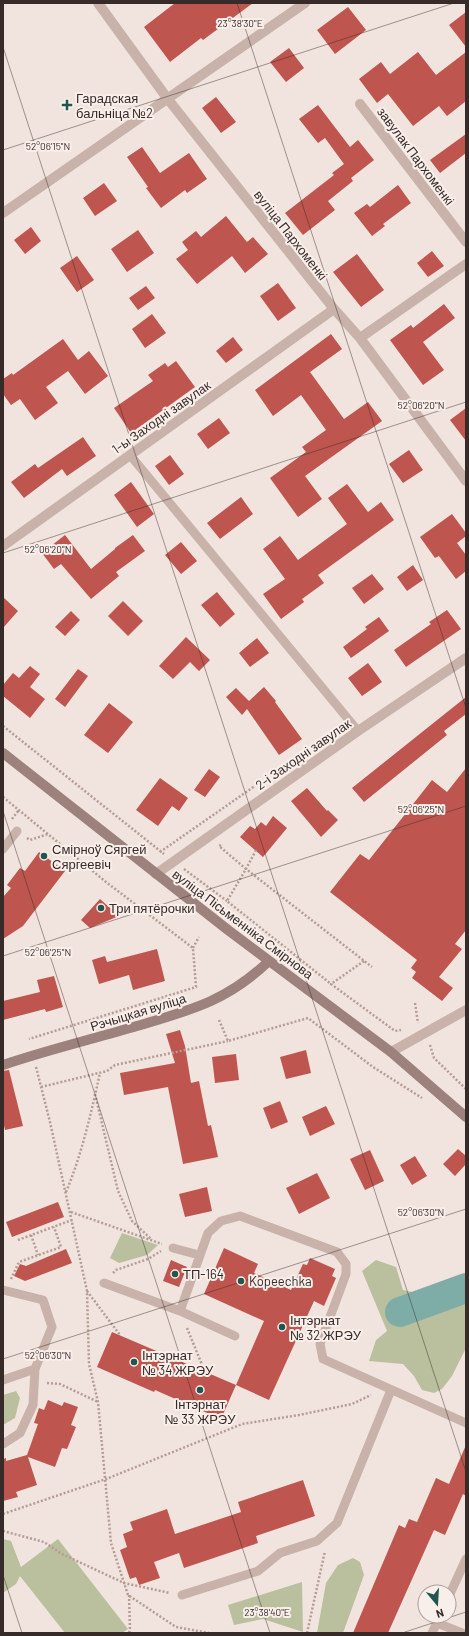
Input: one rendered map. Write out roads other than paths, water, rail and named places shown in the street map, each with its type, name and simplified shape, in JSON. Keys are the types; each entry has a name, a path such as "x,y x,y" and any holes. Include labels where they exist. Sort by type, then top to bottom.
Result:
{"main road":[{"name":"вуліца Пісьменніка Смірнова","path":"3,753 156,874 391,1052 466,1117"},
{"name":"Рэчыцкая вуліца","path":"3,1065 104,1036 208,1003 240,986 269,961"}],"street":[{"name":"вуліца Пархоменкі","path":"98,3 167,98 334,309 360,338 466,481"},
{"path":"3,213 305,3"},
{"name":"завулак Пархоменкі","path":"360,104 466,242"},
{"path":"360,338 466,264"},
{"name":"1-ы Заходні завулак","path":"3,546 334,309"},
{"name":"2-і Заходні завулак","path":"156,874 466,658"},
{"path":"391,1052 466,1010"}],"lane":[{"path":"130,455 358,732"},
{"path":"3,849 17,831"},
{"path":"180,1311 208,1233 220,1221 240,1216 337,1252 346,1264 346,1274 320,1344 323,1359 466,1423"},
{"path":"171,1248 199,1255"},
{"path":"104,1283 180,1311 235,1336"},
{"path":"3,1290 43,1300 52,1327 35,1369 33,1382 33,1405 20,1433 3,1444"},
{"path":"3,1380 35,1369"},
{"path":"182,1595 258,1571 280,1553 317,1542 337,1523 389,1389"},
{"path":"455,1584 466,1559"},
{"path":"432,1633 436,1624"},
{"path":"447,1624 462,1633"}],"waterway":[{"path":"400,1312 466,1288"}],"place":[{"name":"Гарадская бальніца №2","path":"67,105"},
{"name":"Смірноў Сяргей Сяргеевіч","path":"44,856"},
{"name":"Три пятёрочки","path":"101,908"},
{"name":"ТП-164","path":"175,1274"},
{"name":"Kopeechka","path":"241,1281"},
{"name":"Інтэрнат № 32 ЖРЭУ","path":"282,1327"},
{"name":"Інтэрнат № 34 ЖРЭУ","path":"134,1362"},
{"name":"Інтэрнат № 33 ЖРЭУ","path":"200,1390"}]}
